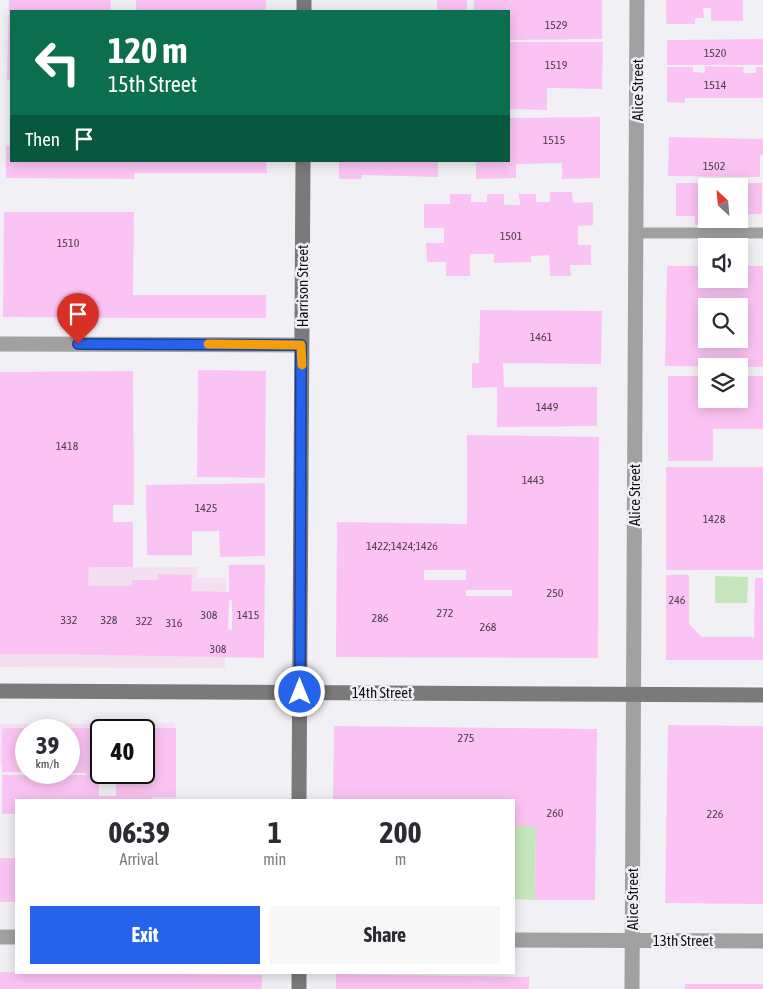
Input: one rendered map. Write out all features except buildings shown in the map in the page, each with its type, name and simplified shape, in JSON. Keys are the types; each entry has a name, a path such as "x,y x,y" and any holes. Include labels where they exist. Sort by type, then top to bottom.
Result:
{"main road":[{"name":"Harrison Street","path":"299,799 303,162"},
{"name":"14th Street","path":"0,690 763,695"},
{"path":"299,974 299,989"}],"street":[{"name":"Alice Street","path":"632,989 637,0"},
{"path":"0,344 301,345"},
{"path":"0,937 15,937"},
{"name":"13th Street","path":"515,940 763,941"}],"lane":[{"path":"636,233 763,233"}],"shaded area":[{"path":"0,566 197,567 197,578 226,578 225,668 0,667"},
{"path":"90,723 90,779 86,779 86,765 80,765 80,724"},
{"path":"155,723 175,723 176,799 151,799 151,784 155,784"},
{"path":"0,724 15,724 15,766 0,766"}],"green space":[{"path":"715,576 748,577 747,603 715,603"},
{"path":"515,826 536,826 535,900 515,899"}],"slow traffic":[{"path":"208,344 301,345 302,365"}],"route":[{"path":"78,344 301,345 300,692"}]}
